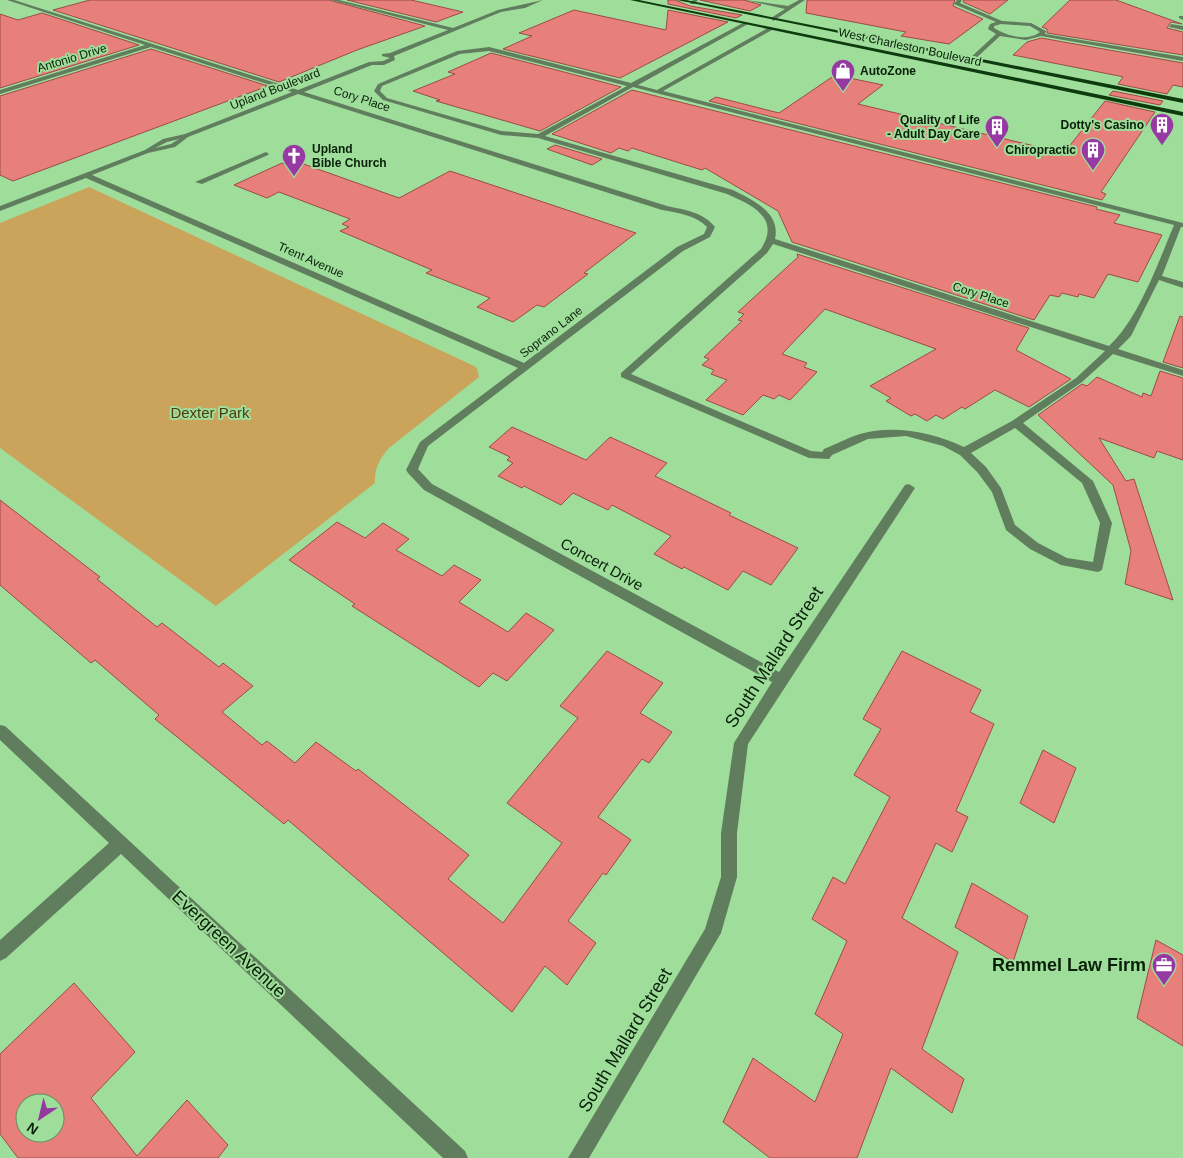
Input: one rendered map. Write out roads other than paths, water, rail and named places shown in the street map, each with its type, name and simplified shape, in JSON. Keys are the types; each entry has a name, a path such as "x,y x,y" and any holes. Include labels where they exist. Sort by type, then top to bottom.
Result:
{"main road":[{"name":"West Charleston Boulevard","path":"632,0 1183,114"},
{"name":"West Charleston Boulevard","path":"679,0 694,1 773,19 1183,101"},
{"path":"844,45 857,36"}],"street":[{"name":"Cory Place","path":"9,0 689,214 708,222"},
{"path":"333,0 453,30"},
{"name":"Upland Boulevard","path":"500,11 523,7 541,0"},
{"path":"748,0 789,8"},
{"path":"773,19 802,0"},
{"path":"960,0 956,3 1001,22 1031,25 1042,30 1042,35"},
{"name":"Upland Boulevard","path":"0,209 147,151 168,149 179,144 186,136 371,63 384,63 393,59 391,55 500,11 514,2"},
{"path":"1001,22 990,27 999,34 1024,38 1042,35 1183,59"},
{"path":"539,136 745,24"},
{"path":"1171,26 1183,28"},
{"path":"658,92 770,29"},
{"path":"972,59 999,34"},
{"name":"Antonio Drive","path":"0,92 151,45"},
{"path":"964,452 1016,423 1079,380 1126,336 1157,277 1180,224 488,49 459,52 380,86 377,91 385,99 501,133 539,136 730,192 750,201 764,211 772,225 772,242 624,375 809,454 825,456 828,452 866,436 906,433 946,443 964,452 982,470 996,491 1010,527 1034,546 1065,562 1098,568 1106,523 1087,481 1016,423"},
{"path":"648,76 657,78"},
{"path":"666,80 674,82"},
{"path":"199,182 266,154"},
{"name":"Trent Avenue","path":"86,175 526,368"},
{"name":"Soprano Lane","path":"412,470 424,444 680,249 708,235 711,227 708,222"},
{"name":"Cory Place","path":"772,242 1183,373"},
{"path":"1157,277 1183,284"},
{"name":"Concert Drive","path":"412,470 428,487 781,680"},
{"name":"South Mallard Street","path":"578,1158 712,933 729,877 729,833 741,744 908,488"},
{"name":"Evergreen Avenue","path":"0,731 458,1158"},
{"path":"0,952 121,843"}],"place":[{"name":"AutoZone","path":"843,92"},
{"name":"Dotty's Casino","path":"1162,146"},
{"name":"Quality of Life - Adult Day Care","path":"997,148"},
{"name":"Chiropractic","path":"1093,171"},
{"name":"Upland Bible Church","path":"294,177"},
{"name":"Remmel Law Firm","path":"1164,986"}],"park label":[{"name":"Dexter Park","path":"210,412"}]}
